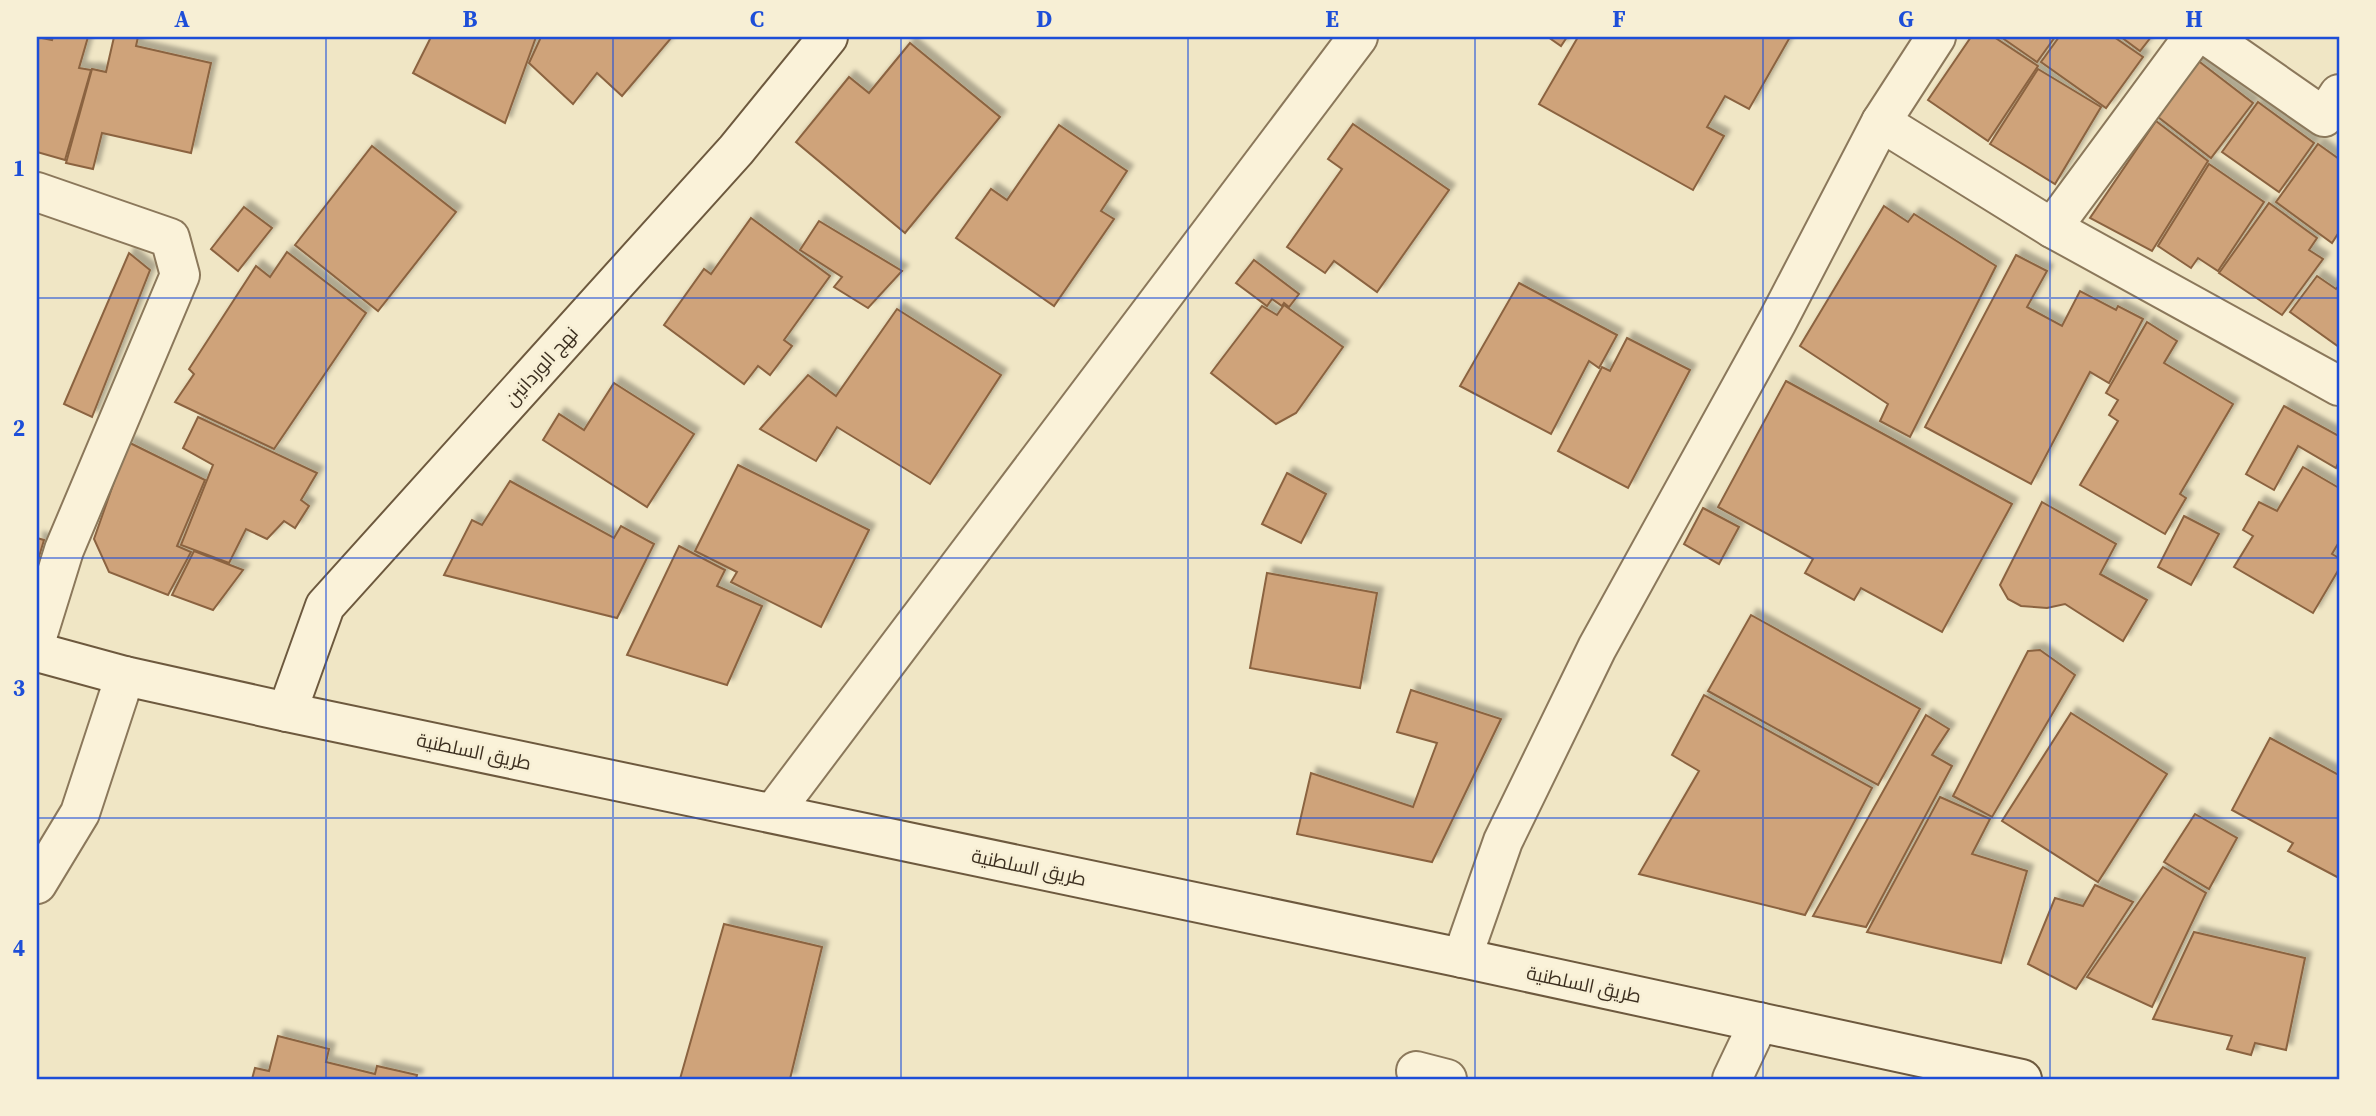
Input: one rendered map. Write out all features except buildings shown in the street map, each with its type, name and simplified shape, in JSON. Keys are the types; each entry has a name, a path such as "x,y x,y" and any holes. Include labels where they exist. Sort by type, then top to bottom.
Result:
{"street":[{"name":"نهج الوردانين","path":"288,712 325,606 736,150 828,37"},
{"path":"773,813 1358,37"},
{"path":"1462,958 1503,841 1597,648 1777,323 1881,122 1936,37"},
{"path":"2052,228 2193,37"},
{"path":"2209,37 2334,113"},
{"path":"1881,122 2052,228 2339,386"},
{"path":"37,192 170,237 180,275 64,550 37,636"},
{"name":"طريق السلطنية","path":"37,652 125,676 288,712 1462,958 2022,1079"},
{"path":"37,884 80,813 125,676"},
{"path":"1732,1079 1759,1022"}]}
